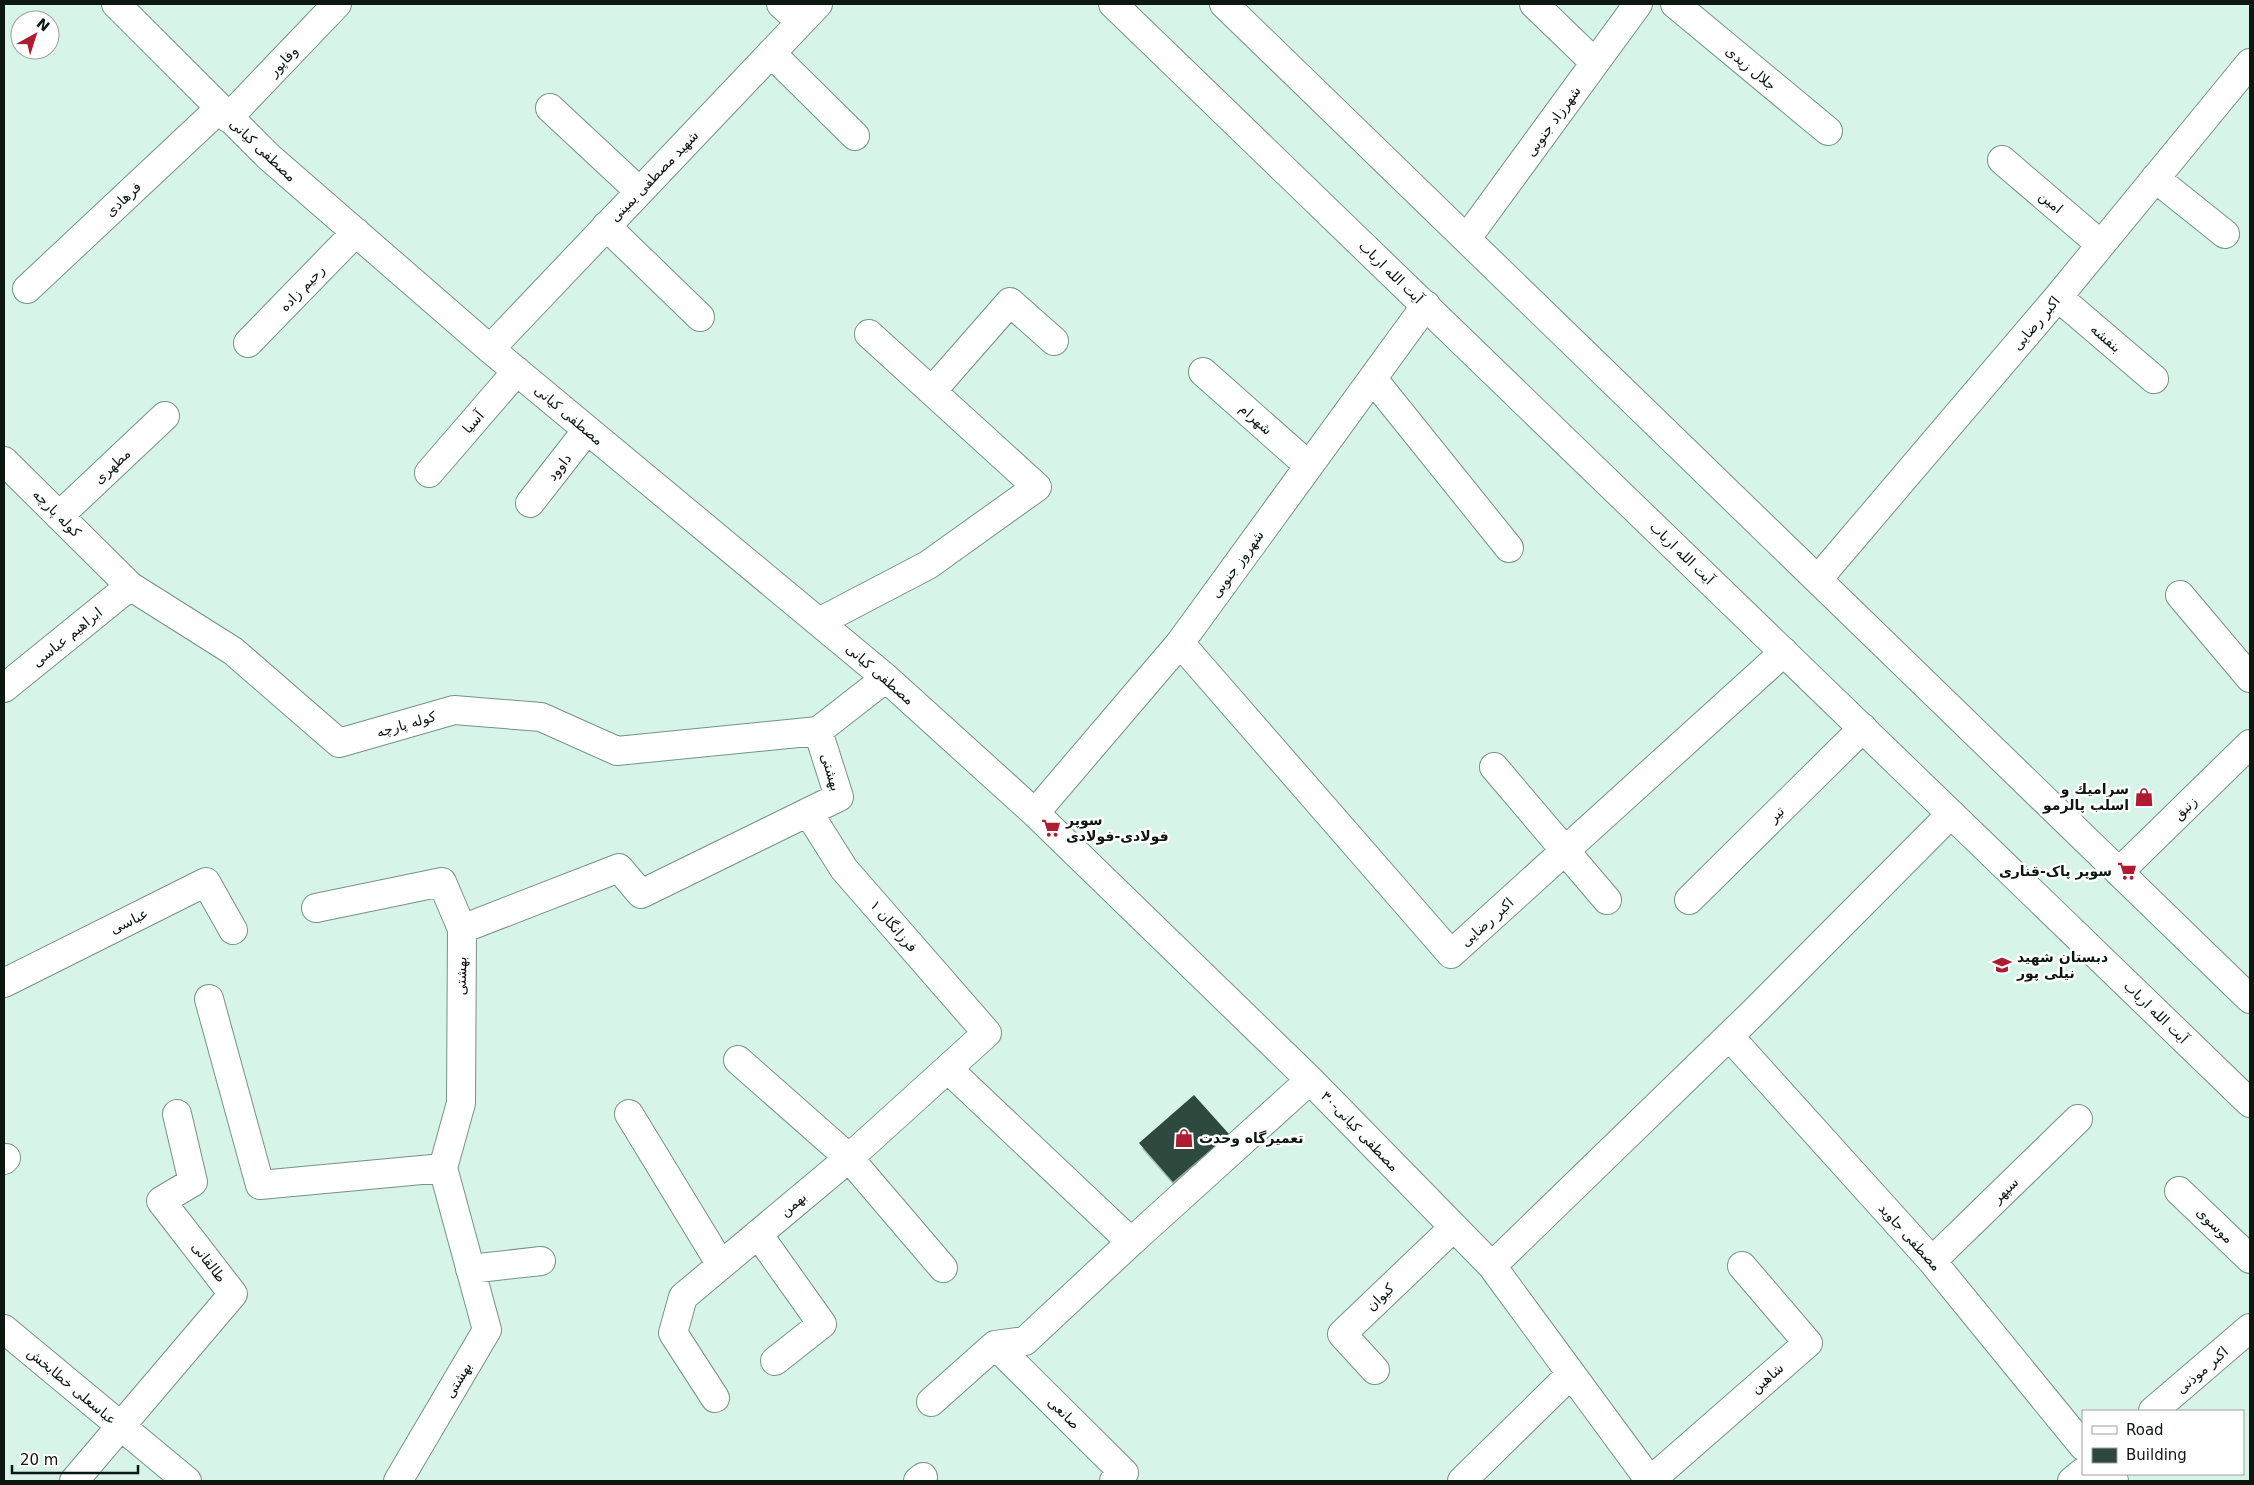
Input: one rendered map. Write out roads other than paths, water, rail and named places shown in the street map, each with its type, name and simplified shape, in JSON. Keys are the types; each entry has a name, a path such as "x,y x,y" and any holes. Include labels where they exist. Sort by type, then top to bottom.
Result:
{"street":[{"name":"مصطفی کیانی","path":"116,4 269,157 490,349 886,678 1035,813"},
{"name":"وفاپور","path":"224,114 337,4"},
{"path":"781,4 809,13"},
{"name":"آیت الله ارباب","path":"1113,4 2250,1103"},
{"path":"1224,4 2250,999"},
{"path":"1534,4 1595,63"},
{"name":"شهرزاد جنوبی","path":"1467,238 1638,4"},
{"name":"جلال زیدی","path":"1675,4 1828,131"},
{"name":"شهید مصطفی یمینی","path":"490,349 809,13"},
{"path":"771,53 855,136"},
{"name":"اکبر رضایی","path":"1818,579 2058,297 2155,178 2248,69"},
{"path":"550,108 639,191"},
{"name":"فرهادی","path":"27,288 224,114"},
{"name":"امین","path":"2002,160 2100,244"},
{"path":"2155,178 2225,234"},
{"path":"606,226 700,317"},
{"name":"رحیم زاده","path":"248,343 356,232"},
{"name":"بنفشه","path":"2058,297 2154,379"},
{"path":"932,391 1010,302 1054,341"},
{"name":"شهروز جنوبی","path":"1035,813 1180,643 1426,306"},
{"path":"819,622 928,565 1037,486 869,334"},
{"name":"آسیا","path":"429,473 517,371"},
{"name":"شهرام","path":"1203,372 1309,466"},
{"path":"1373,379 1508,548"},
{"name":"مطهری","path":"59,516 165,416"},
{"name":"داوود","path":"530,504 588,430"},
{"name":"کوله پارچه","path":"4,461 130,586 233,651 339,743 454,710 541,717 617,751 818,731"},
{"name":"ابراهیم عباسی","path":"4,688 130,586"},
{"path":"2180,595 2250,678"},
{"name":"اکبر رضایی","path":"1180,643 1451,954 1784,652"},
{"path":"818,731 886,678"},
{"name":"تیر","path":"1689,900 1863,728"},
{"name":"بهشتی","path":"398,1481 487,1330 443,1168 460,1103 462,929 619,868 641,894 839,797 818,731"},
{"name":"زنبق","path":"2119,872 2250,744"},
{"path":"1494,767 1607,900"},
{"name":"فرزانگان ۱","path":"808,812 844,869 987,1033"},
{"name":"۳۰-مصطفی کیانی","path":"1035,813 1310,1080 1492,1266 1650,1481"},
{"path":"1492,1266 1729,1036 1951,814"},
{"name":"عباسی","path":"4,983 206,882 233,930"},
{"path":"316,908 442,882 462,929"},
{"path":"209,1000 260,1185 443,1168"},
{"name":"بهمن","path":"715,1398 673,1333 683,1297 849,1158 987,1033"},
{"name":"مصطفی جاوید","path":"1729,1036 1932,1261 2082,1445"},
{"path":"738,1060 849,1158 943,1268"},
{"path":"948,1068 1131,1242"},
{"path":"931,1402 995,1345 1025,1341 1310,1080"},
{"name":"طالقانی","path":"121,1427 234,1294 161,1201 193,1182 178,1114"},
{"path":"629,1114 721,1265"},
{"name":"سپهر","path":"1932,1261 2078,1119"},
{"name":"موسوی","path":"2179,1191 2250,1259"},
{"name":"کیوان","path":"1375,1370 1342,1334 1454,1227"},
{"path":"758,1234 822,1324 775,1361"},
{"path":"470,1269 542,1261"},
{"name":"شاهین","path":"1650,1481 1808,1343 1742,1266"},
{"name":"اکبر موذنی","path":"2155,1410 2250,1328"},
{"name":"عباسعلی خطابخش","path":"4,1329 187,1481"},
{"name":"صانعی","path":"995,1345 1124,1472 1114,1481"},
{"path":"1462,1481 1571,1374"},
{"path":"74,1481 121,1427"},
{"path":"2072,1481 2082,1473"}],"place":[{"name":"سراميك و اسلب پالرمو","path":"2144,797"},
{"name":"سوپر فولادی-فولادی","path":"1051,828"},
{"name":"سوپر پاک-قناری","path":"2127,871"},
{"name":"دبستان شهید نیلی پور","path":"2002,965"},
{"name":"تعمیرگاه وحدت","path":"1184,1138"}]}
